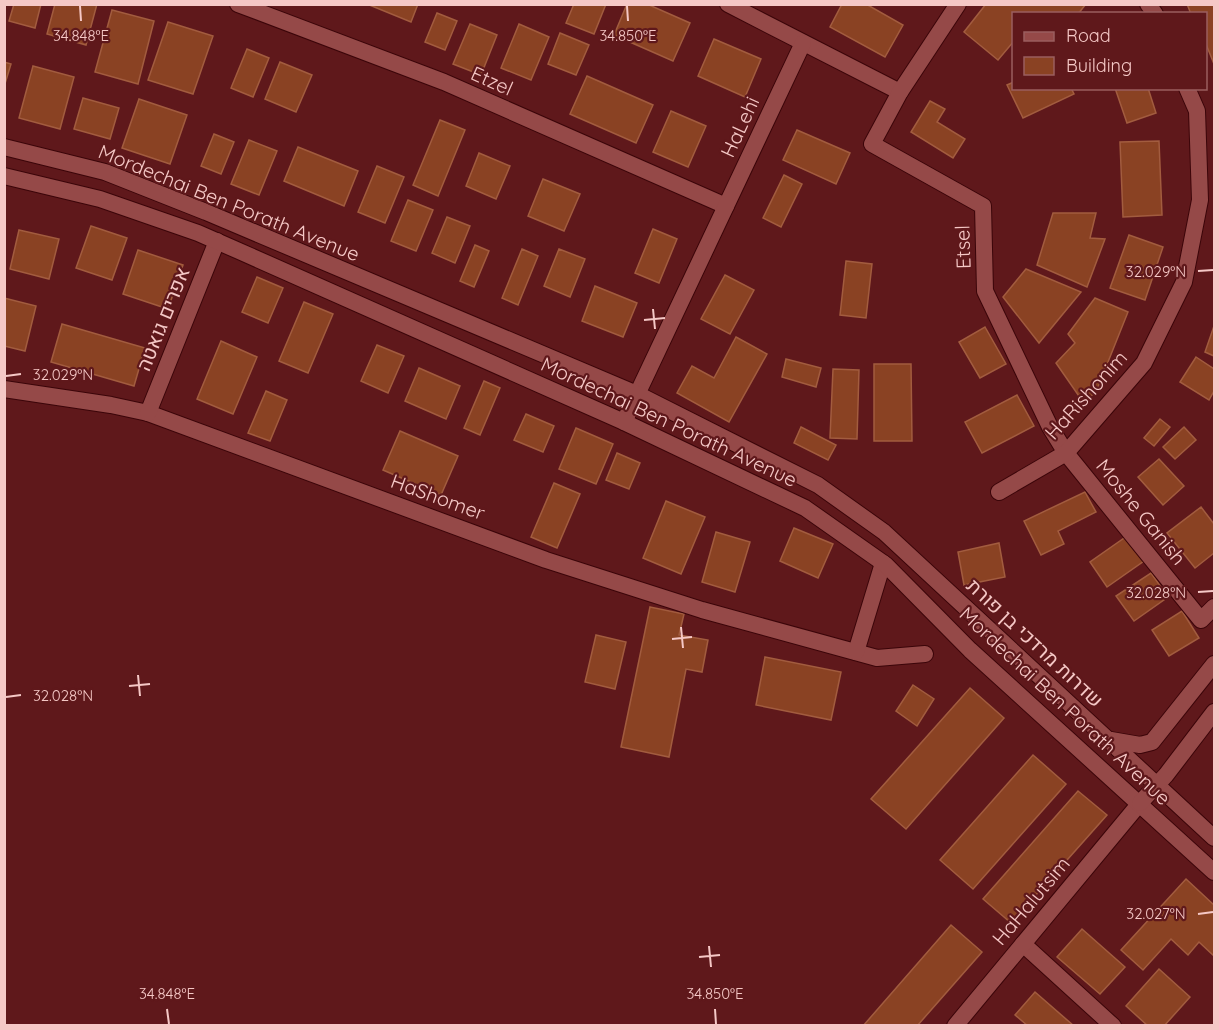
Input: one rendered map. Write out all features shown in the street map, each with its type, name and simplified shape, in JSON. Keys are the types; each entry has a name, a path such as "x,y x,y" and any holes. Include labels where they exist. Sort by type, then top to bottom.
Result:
{"street":[{"name":"Etzel","path":"238,4 444,82 726,206"},
{"path":"728,4 900,92 958,4"},
{"name":"HaLehi","path":"624,422 803,43"},
{"name":"HaRishonim","path":"999,492 1066,453 1144,363 1184,282 1200,200 1197,111 1188,90"},
{"name":"Etsel","path":"900,92 872,144 983,206 985,291 1050,427 1066,453"},
{"name":"Mordechai Ben Porath Avenue","path":"4,147 105,172 206,212 637,394 818,485 885,532 1111,740"},
{"name":"Mordechai Ben Porath Avenue","path":"4,176 99,199 217,241 624,422 805,508 883,563 970,650 1215,872"},
{"name":"אפרים גואטה","path":"148,413 217,241"},
{"name":"HaShomer","path":"4,389 111,405 148,413 546,560 702,610 877,658 925,654"},
{"name":"Moshe Ganish","path":"1066,453 1201,620 1212,613"},
{"path":"856,652 883,563"},
{"path":"1111,740 1140,745 1152,742 1215,664"},
{"name":"HaHalutsim","path":"955,1026 1140,803 1157,786 1215,712"},
{"path":"1111,740 1157,786"},
{"name":"Mordechai Ben Porath Avenue","path":"1157,786 1215,838"},
{"path":"1023,944 1113,1026"}],"building":[{"path":"14,4 41,4 35,28 9,21"},
{"path":"55,4 97,4 86,45 47,34"},
{"path":"367,4 418,4 411,22"},
{"path":"574,4 606,4 594,34 566,23"},
{"path":"627,4 647,4 690,23 673,61 614,35"},
{"path":"842,4 866,4 903,25 885,57 830,27"},
{"path":"986,4 1086,4 1080,12 1012,12 1012,43 998,60 964,32"},
{"path":"1187,4 1214,4 1214,64 1207,46 1207,12 1190,12"},
{"path":"112,10 154,21 138,84 95,72"},
{"path":"437,13 457,21 445,50 425,42"},
{"path":"168,22 213,36 193,94 148,80"},
{"path":"470,24 497,35 481,75 453,64"},
{"path":"519,24 549,37 531,80 501,68"},
{"path":"560,33 589,45 576,75 548,64"},
{"path":"714,39 761,59 745,97 698,76"},
{"path":"247,49 269,58 253,97 231,88"},
{"path":"4,62 11,64 4,87"},
{"path":"280,62 312,75 296,112 265,99"},
{"path":"33,66 74,77 60,129 19,118"},
{"path":"587,76 653,105 636,143 570,114"},
{"path":"1012,83 1012,90 1072,90 1074,94 1023,118 1007,85"},
{"path":"1116,90 1149,90 1156,113 1127,123"},
{"path":"83,98 119,108 110,139 74,129"},
{"path":"139,99 187,115 170,164 122,148"},
{"path":"930,101 945,109 937,122 965,139 953,158 911,132"},
{"path":"671,111 706,126 688,167 653,152"},
{"path":"440,120 465,130 438,196 413,185"},
{"path":"797,130 850,153 836,184 783,160"},
{"path":"214,134 234,142 221,174 201,166"},
{"path":"249,140 277,151 259,195 231,184"},
{"path":"1159,141 1162,215 1123,217 1120,142"},
{"path":"298,147 358,171 344,206 284,181"},
{"path":"479,153 510,166 496,199 466,186"},
{"path":"377,166 404,177 385,223 358,212"},
{"path":"784,175 802,184 781,227 763,218"},
{"path":"543,179 580,194 564,231 528,216"},
{"path":"408,200 433,210 416,251 391,241"},
{"path":"1053,213 1096,213 1090,238 1105,239 1087,287 1037,265"},
{"path":"447,217 470,226 455,263 432,253"},
{"path":"91,226 127,238 112,280 76,268"},
{"path":"653,229 677,239 659,283 635,273"},
{"path":"19,230 59,239 49,279 10,269"},
{"path":"1129,235 1163,247 1145,300 1110,288"},
{"path":"475,245 489,251 474,287 460,281"},
{"path":"522,249 538,256 518,305 502,298"},
{"path":"559,249 585,259 570,297 544,286"},
{"path":"138,250 183,265 168,309 123,294"},
{"path":"846,261 872,264 866,318 840,315"},
{"path":"1026,269 1081,292 1039,343 1003,297"},
{"path":"725,275 754,290 730,334 701,319"},
{"path":"257,277 283,288 268,323 242,312"},
{"path":"595,286 637,303 623,337 582,321"},
{"path":"4,298 36,306 25,351 4,346"},
{"path":"1095,298 1128,312 1096,392 1083,402 1056,363 1075,343 1068,334"},
{"path":"304,302 333,314 308,373 279,361"},
{"path":"62,324 145,348 134,386 51,362"},
{"path":"1214,326 1214,356 1205,352"},
{"path":"985,327 1006,364 980,378 959,342"},
{"path":"736,337 767,354 729,422 677,393 692,366 714,378"},
{"path":"221,341 257,357 233,414 197,399"},
{"path":"377,345 404,356 388,393 361,381"},
{"path":"1196,357 1214,369 1214,391 1209,400 1180,382"},
{"path":"786,359 821,368 816,387 782,377"},
{"path":"874,364 911,364 912,441 874,441"},
{"path":"419,368 460,386 446,419 405,401"},
{"path":"833,369 859,370 857,439 830,438"},
{"path":"484,381 500,388 480,435 464,428"},
{"path":"266,391 287,400 270,441 248,433"},
{"path":"1017,395 1034,426 982,453 965,422"},
{"path":"526,414 554,426 543,452 514,440"},
{"path":"1160,419 1170,427 1154,446 1144,438"},
{"path":"801,427 836,445 828,460 794,443"},
{"path":"1184,427 1196,440 1175,459 1163,447"},
{"path":"576,428 613,444 596,484 559,469"},
{"path":"400,431 458,456 441,495 383,470"},
{"path":"617,453 640,463 629,489 606,480"},
{"path":"1159,459 1184,486 1163,505 1138,477"},
{"path":"554,483 580,494 557,548 531,537"},
{"path":"1085,492 1096,512 1058,531 1064,544 1041,555 1024,521"},
{"path":"666,501 705,517 681,574 643,558"},
{"path":"1201,507 1214,524 1214,553 1195,568 1167,533"},
{"path":"794,528 833,544 818,578 780,561"},
{"path":"716,532 750,542 735,592 702,582"},
{"path":"1127,536 1144,561 1107,587 1090,562"},
{"path":"999,543 1005,577 964,585 958,552"},
{"path":"1151,573 1168,597 1134,621 1116,596"},
{"path":"650,607 684,614 679,635 708,640 702,672 686,669 669,757 621,747"},
{"path":"1182,611 1199,638 1169,656 1152,630"},
{"path":"596,635 626,642 615,689 585,682"},
{"path":"765,657 841,672 831,720 756,705"},
{"path":"913,685 934,699 917,726 896,711"},
{"path":"970,688 1004,718 906,829 871,799"},
{"path":"1033,755 1066,784 973,889 940,860"},
{"path":"1078,791 1107,815 1011,923 983,899"},
{"path":"1186,879 1214,905 1214,956 1199,942 1188,955 1171,939 1143,970 1121,950"},
{"path":"951,925 982,952 917,1026 863,1026"},
{"path":"1082,929 1125,967 1100,994 1057,957"},
{"path":"1159,969 1190,997 1164,1026 1148,1026 1126,1006"},
{"path":"1035,992 1074,1026 1028,1026 1015,1015"}]}
